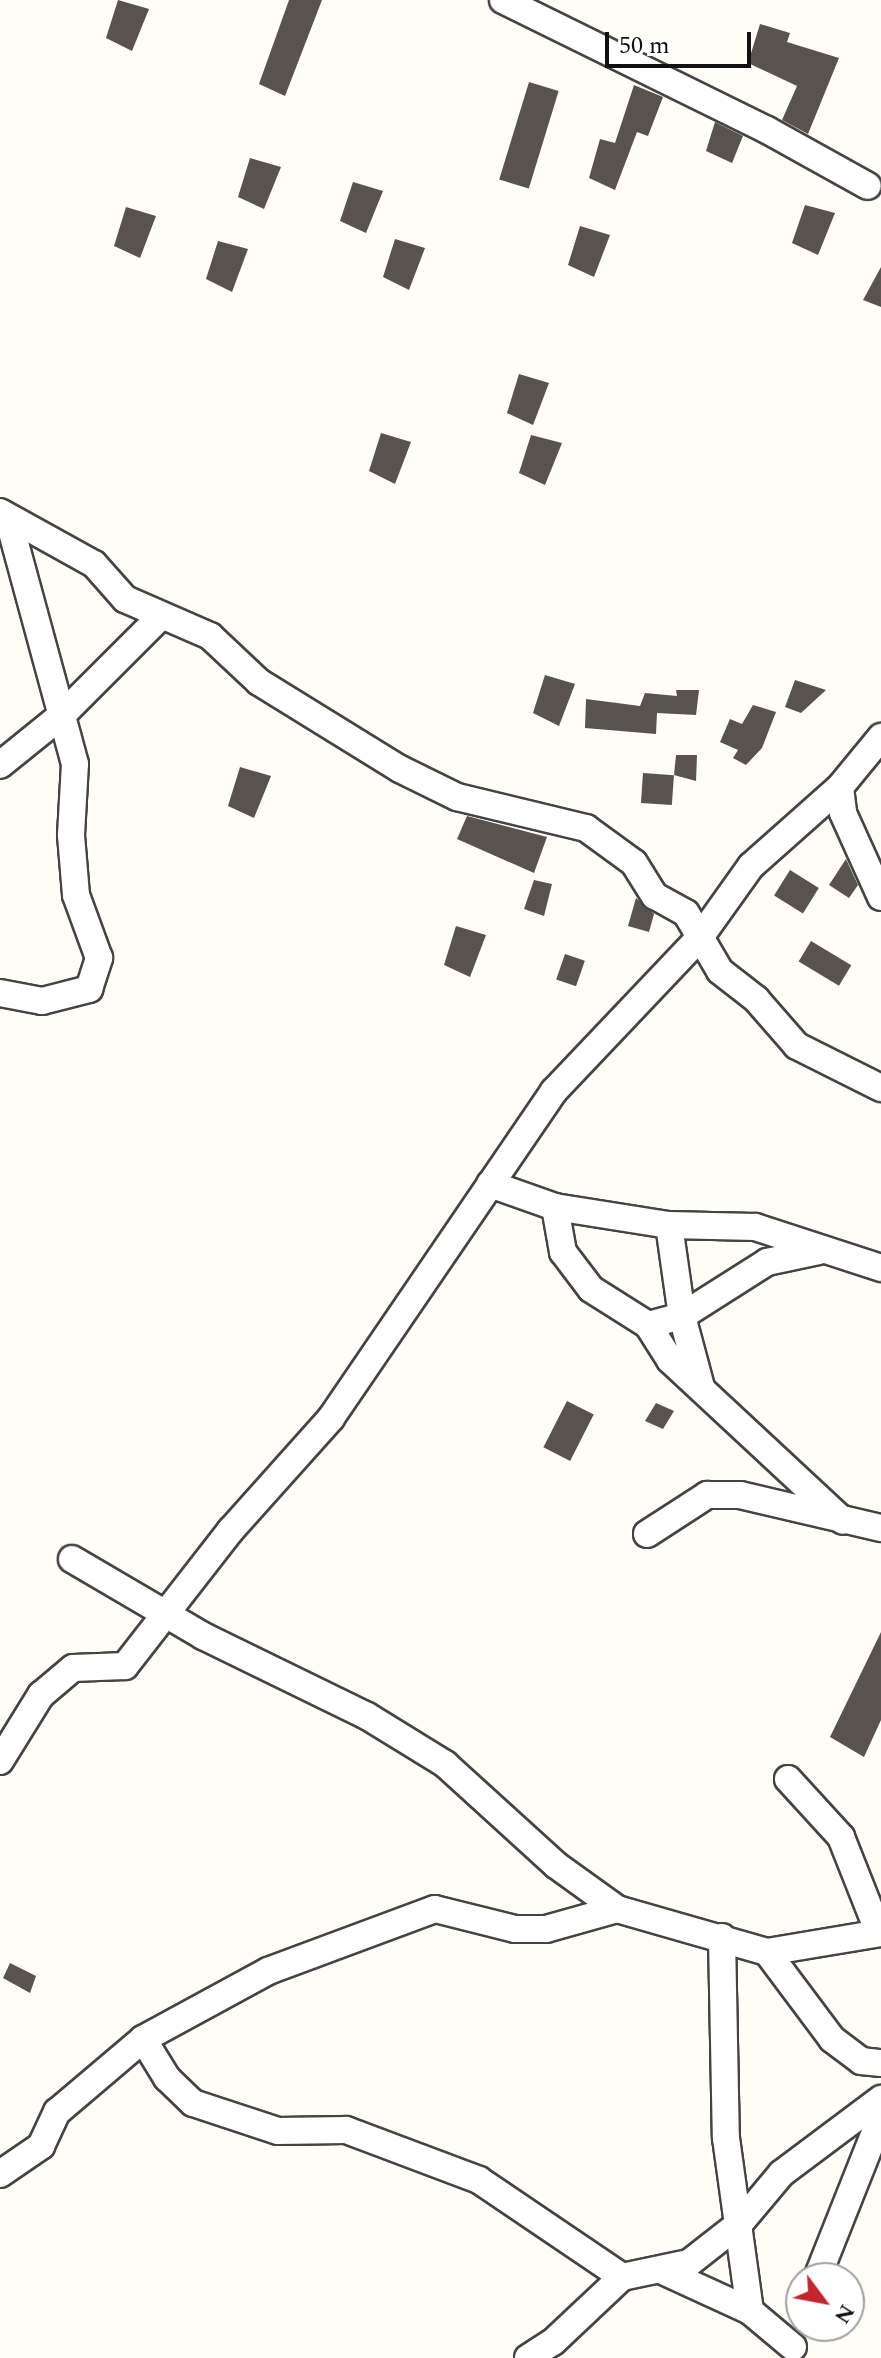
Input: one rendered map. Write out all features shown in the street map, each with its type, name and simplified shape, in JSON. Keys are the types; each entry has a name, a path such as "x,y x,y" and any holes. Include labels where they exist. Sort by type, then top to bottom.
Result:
{"street":[{"path":"503,0 767,130 868,186"},
{"path":"4,515 32,526 94,564 113,590 160,617 210,636 259,682 400,769 457,797 586,828 634,863 655,896 686,913 720,971 756,999 797,1046 881,1088"},
{"path":"0,993 42,1001 60,998 89,989 98,972 96,944 76,895 71,835 75,764 4,515"},
{"path":"0,765 63,714 160,617"},
{"path":"0,1761 41,1695 73,1668 125,1666 231,1530 331,1418 408,1313 554,1091 701,936 751,866 840,787 881,737"},
{"path":"840,787 843,813 881,897"},
{"path":"490,1184 555,1207 669,1225 755,1227 881,1268"},
{"path":"555,1207 563,1252 591,1289 648,1325 670,1360 701,1387 747,1437 797,1474 843,1521"},
{"path":"669,1225 682,1316 701,1387"},
{"path":"648,1325 682,1316 767,1262 827,1251"},
{"path":"647,1534 707,1495 740,1495 881,1528"},
{"path":"72,1559 166,1613 367,1716 445,1764 556,1865 617,1909 767,1952 880,1933 841,1837 788,1779"},
{"path":"0,2174 41,2146 57,2112 143,2039 268,1971 435,1909 515,1929 546,1929 617,1909"},
{"path":"722,1937 726,2138 750,2311"},
{"path":"767,1952 832,2039 861,2061 881,2063"},
{"path":"143,2039 167,2078 193,2103 278,2131 346,2130 479,2180 622,2277"},
{"path":"528,2358 553,2342 622,2277 665,2272 689,2263 740,2223 782,2173 881,2099"},
{"path":"823,2262 881,2117"},
{"path":"665,2272 750,2311 794,2343"}],"building":[{"path":"118,0 149,9 132,51 106,38"},
{"path":"289,0 322,0 285,96 259,84"},
{"path":"760,24 790,33 787,42 839,58 808,134 782,120 797,86 748,63"},
{"path":"529,82 559,91 529,189 499,180"},
{"path":"634,85 663,97 648,136 637,132 615,190 589,178 600,139 615,143"},
{"path":"715,122 743,136 732,163 706,151"},
{"path":"250,158 281,167 264,209 238,197"},
{"path":"353,182 383,191 366,233 340,221"},
{"path":"805,205 835,213 818,255 792,243"},
{"path":"126,207 156,216 140,258 114,246"},
{"path":"580,226 610,235 594,277 568,265"},
{"path":"395,239 425,248 409,290 383,277"},
{"path":"218,241 248,249 232,292 206,279"},
{"path":"881,267 881,307 863,300"},
{"path":"519,374 549,383 533,425 507,413"},
{"path":"381,433 411,442 395,484 369,471"},
{"path":"531,435 562,443 545,485 519,473"},
{"path":"545,675 575,684 559,726 533,713"},
{"path":"795,680 826,690 801,713 785,707"},
{"path":"676,690 699,690 696,715 657,713 656,734 585,728 586,699 640,706 645,693 677,696"},
{"path":"753,705 776,712 762,748 746,765 733,758 738,750 720,742 730,719 742,724"},
{"path":"676,755 697,755 696,781 674,775"},
{"path":"240,767 271,776 254,818 228,806"},
{"path":"643,773 674,775 672,805 641,803"},
{"path":"467,816 547,837 534,873 457,839"},
{"path":"846,859 858,885 849,898 829,885"},
{"path":"790,870 819,888 803,913 774,895"},
{"path":"534,880 552,884 544,916 524,909"},
{"path":"636,898 654,914 649,932 628,926"},
{"path":"456,926 486,935 470,977 444,965"},
{"path":"811,941 851,965 839,986 799,962"},
{"path":"565,954 585,961 576,986 556,980"},
{"path":"567,1401 594,1415 570,1461 543,1447"},
{"path":"656,1403 674,1411 663,1429 645,1421"},
{"path":"881,1632 881,1720 864,1757 830,1737"},
{"path":"10,1963 36,1976 30,1993 3,1978"}]}
